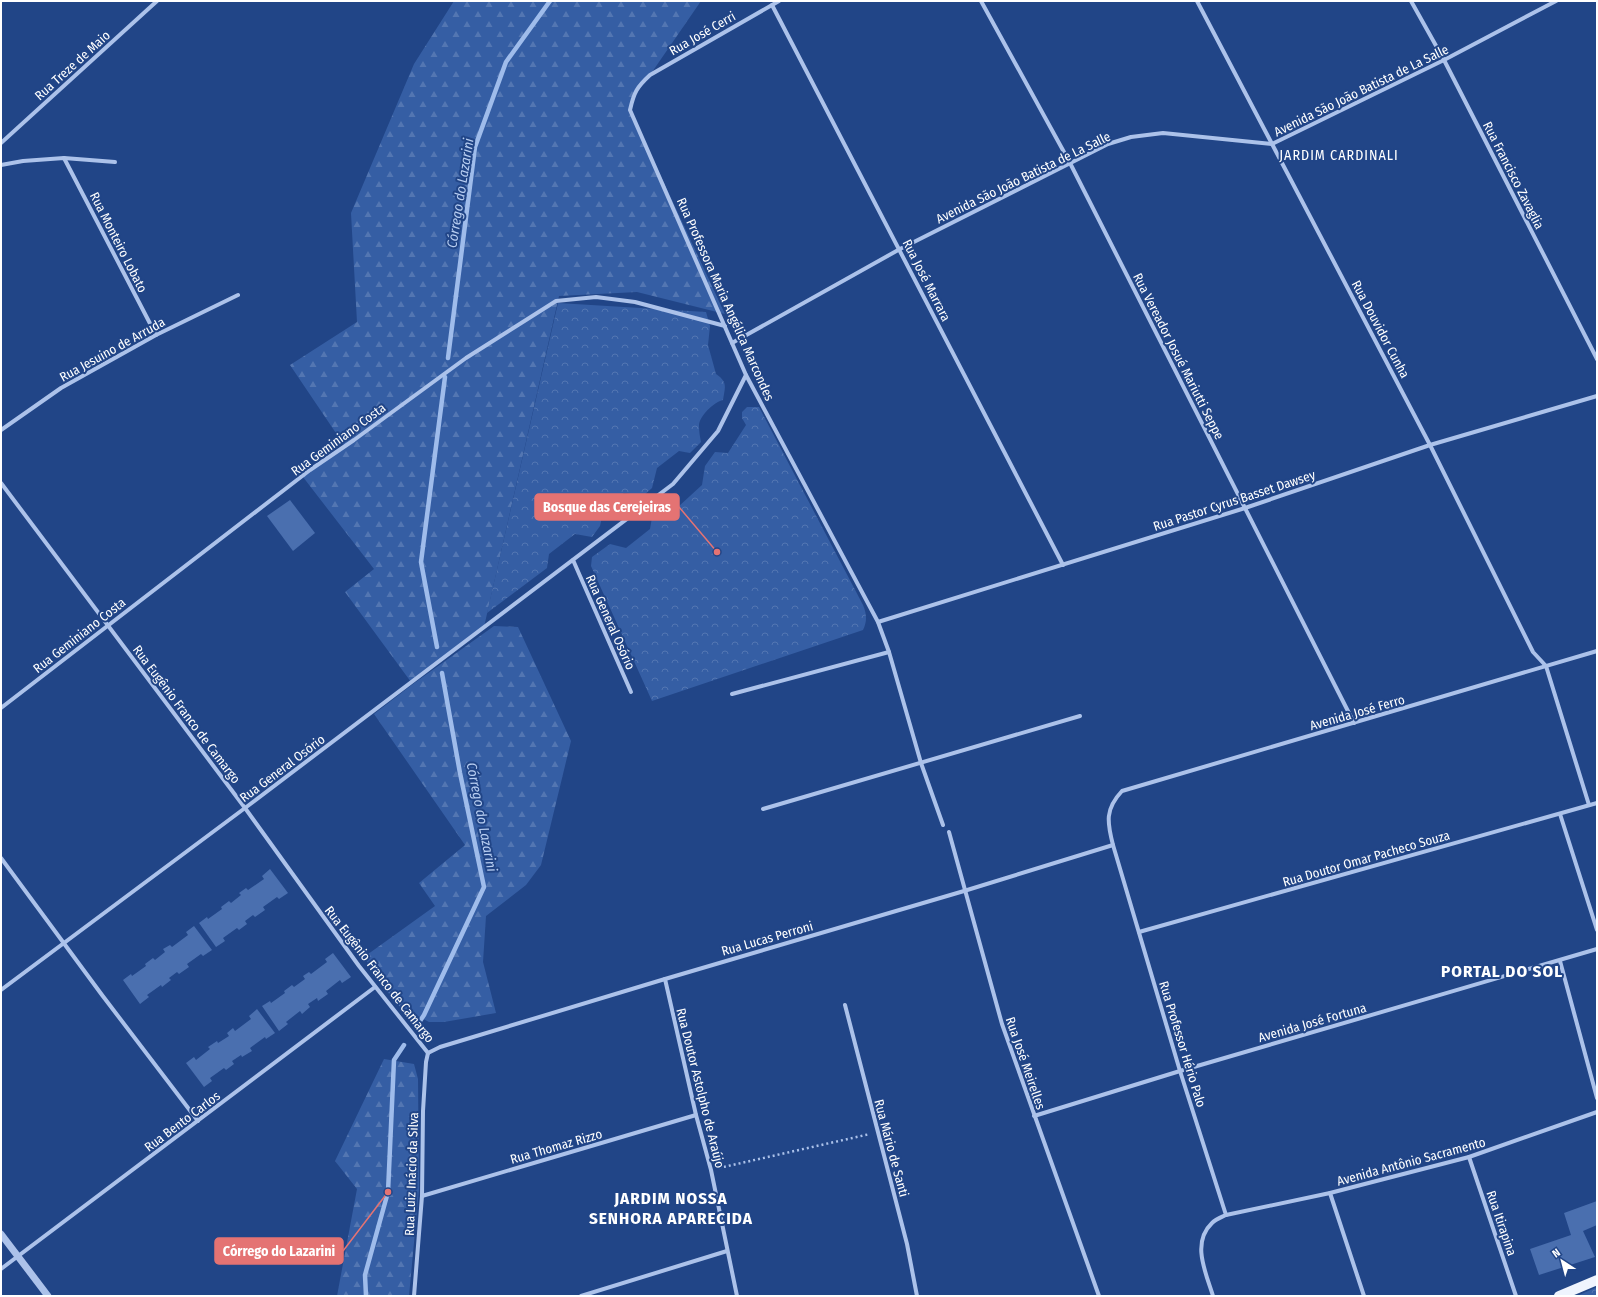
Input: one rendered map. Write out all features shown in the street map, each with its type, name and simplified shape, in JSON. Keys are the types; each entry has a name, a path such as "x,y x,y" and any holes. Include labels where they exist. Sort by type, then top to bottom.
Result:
{"main road":[{"path":"1558,1296 1597,1280"}],"street":[{"name":"Rua Treze de Maio","path":"1,143 157,1"},
{"name":"Rua José Cerri","path":"638,86 650,75 779,1"},
{"name":"Rua Vereador Josué Mariutti Seppe","path":"981,1 1070,164 1354,723"},
{"name":"Rua Douvidor Cunha","path":"1197,1 1430,445 1533,652 1546,666"},
{"name":"Rua Francisco Zavaglia","path":"1412,1 1444,60 1597,359"},
{"name":"Avenida São João Batista de La Salle","path":"732,343 900,249 1108,144 1131,137 1163,133 1272,144 1444,60 1556,1"},
{"name":"Rua José Marrara","path":"772,5 1063,565"},
{"name":"Rua Professora Maria Angélica Marcondes","path":"638,86 632,100 630,110 746,375 878,622 889,652 921,763 943,825"},
{"path":"1,165 23,161 64,158 115,162"},
{"name":"Rua Monteiro Lobato","path":"64,158 156,335"},
{"name":"Rua Jesuino de Arruda","path":"1,430 61,388 156,335 238,295"},
{"name":"Rua Geminiano Costa","path":"1,708 310,470 354,440 466,358 556,301 596,297 635,302 725,326"},
{"name":"Rua General Osório","path":"1,990 245,808 673,484 718,431 746,375"},
{"name":"Rua Pastor Cyrus Basset Dawsey","path":"878,622 1244,508 1430,445 1597,396"},
{"name":"Rua Eugênio Franco de Camargo","path":"1,483 245,808 375,987 428,1053"},
{"name":"Rua General Osório","path":"573,560 631,692"},
{"name":"Avenida José Ferro","path":"1122,791 1597,651"},
{"path":"732,694 889,652"},
{"path":"1546,666 1589,805"},
{"path":"763,809 1080,716"},
{"name":"Rua Professor Hério Palo","path":"1122,791 1113,800 1108,820 1113,845 1180,1071 1226,1215"},
{"name":"Rua Doutor Omar Pacheco Souza","path":"1139,932 1597,803"},
{"path":"1560,814 1597,930"},
{"name":"Rua José Meirelles","path":"949,832 964,891 1002,1024 1099,1296"},
{"name":"Rua Lucas Perroni","path":"428,1053 440,1046 964,891 1113,845"},
{"path":"1,858 63,943 198,1121"},
{"name":"Avenida José Fortuna","path":"1034,1116 1180,1071 1597,949"},
{"path":"1560,960 1597,1098"},
{"name":"Rua Doutor Astolpho de Araújo","path":"665,979 696,1115 711,1170 737,1296"},
{"name":"Rua Bento Carlos","path":"1,1269 375,987"},
{"name":"Rua Mário de Santi","path":"845,1005 907,1244 917,1296"},
{"name":"Rua Luiz Inácio da Silva","path":"414,1296 422,1196 423,1111 426,1062 428,1053"},
{"name":"Avenida Antônio Sacramento","path":"1226,1215 1330,1193 1469,1157 1597,1112"},
{"name":"Rua Thomaz Rizzo","path":"422,1196 696,1115"},
{"name":"Rua Itirapina","path":"1469,1157 1516,1296"},
{"path":"1330,1193 1364,1296"},
{"path":"1213,1296 1200,1251 1206,1231 1213,1222 1226,1215"},
{"path":"1,1234 48,1296"},
{"path":"581,1296 727,1251"}],"path":[{"path":"711,1170 878,1132"}],"green space":[{"path":"454,1 701,1 650,75 638,86 630,110 725,314 637,292 559,296 484,627 411,682 345,592 374,569 303,477 344,445 290,365 357,322 351,213 414,64"},
{"path":"558,303 706,312 710,326 708,345 716,374 725,385 723,400 711,406 701,418 699,432 701,442 690,453 679,451 657,468 652,488 643,496 624,493 604,508 600,526 592,537 575,534 549,554 547,568 487,613"},
{"path":"747,407 759,407 863,605 866,621 863,630 652,701 591,566 592,557 610,544 626,548 650,529 653,512 665,503 678,507 702,485 705,466 715,452 728,453 746,425 742,418 742,412"},
{"path":"494,626 518,627 571,741 541,865 526,885 486,916 483,962 496,1013 444,1022 429,1022 399,1006 382,985 364,957 435,906 419,883 465,845 374,714"},
{"path":"384,1059 414,1064 418,1079 419,1189 409,1296 337,1296 357,1189 335,1161"},
{"path":"1597,1287 1597,1296 1577,1296"}],"building":[{"path":"290,500 315,533 293,551 267,516"},
{"path":"270,869 288,893 279,899 277,897 263,907 265,910 255,917 253,915 245,921 247,924 239,930 237,928 223,938 225,941 216,947 199,923 207,917 208,919 222,909 221,907 229,901 231,903 241,895 239,893 246,888 248,890 264,879 262,876"},
{"path":"194,926 212,950 203,956 201,954 187,964 189,967 179,974 177,972 169,978 171,980 147,995 149,997 140,1004 123,980 131,974 132,976 146,966 145,964 153,958 155,960 165,952 163,949 170,945 172,947 188,935 186,932"},
{"path":"333,953 351,977 342,983 340,980 326,991 328,994 318,1001 317,998 308,1004 310,1007 302,1014 300,1011 286,1022 288,1024 279,1031 262,1006 270,1001 271,1003 285,993 284,991 292,985 294,987 305,979 303,976 309,972 311,974 327,962 325,959"},
{"path":"257,1009 275,1033 266,1039 265,1037 250,1048 252,1051 242,1057 241,1055 232,1061 234,1064 226,1070 224,1068 210,1078 212,1081 204,1087 186,1063 194,1057 196,1060 210,1049 208,1047 229,1036 227,1033 233,1028 235,1031 251,1019 249,1016"},
{"path":"1597,1201 1597,1225 1583,1231 1595,1257 1539,1275 1530,1249 1571,1235 1564,1213"}],"waterway":[{"name":"Córrego do Lazarini","path":"448,358 475,147 506,62 550,1"},
{"name":"Córrego do Lazarini","path":"437,647 421,562 445,377"},
{"name":"Córrego do Lazarini","path":"418,1024 424,1015 484,887 460,773 442,673"},
{"name":"Córrego do Lazarini","path":"366,1296 365,1275 388,1192 394,1060 404,1045"}],"place":[{"name":"Bosque das Cerejeiras","path":"717,552"},
{"name":"Córrego do Lazarini","path":"388,1192"}],"district":[{"name":"JARDIM CARDINALI","path":"1339,155"},
{"name":"PORTAL DO SOL","path":"1502,971"},
{"name":"JARDIM NOSSA SENHORA APARECIDA","path":"671,1208"}]}
